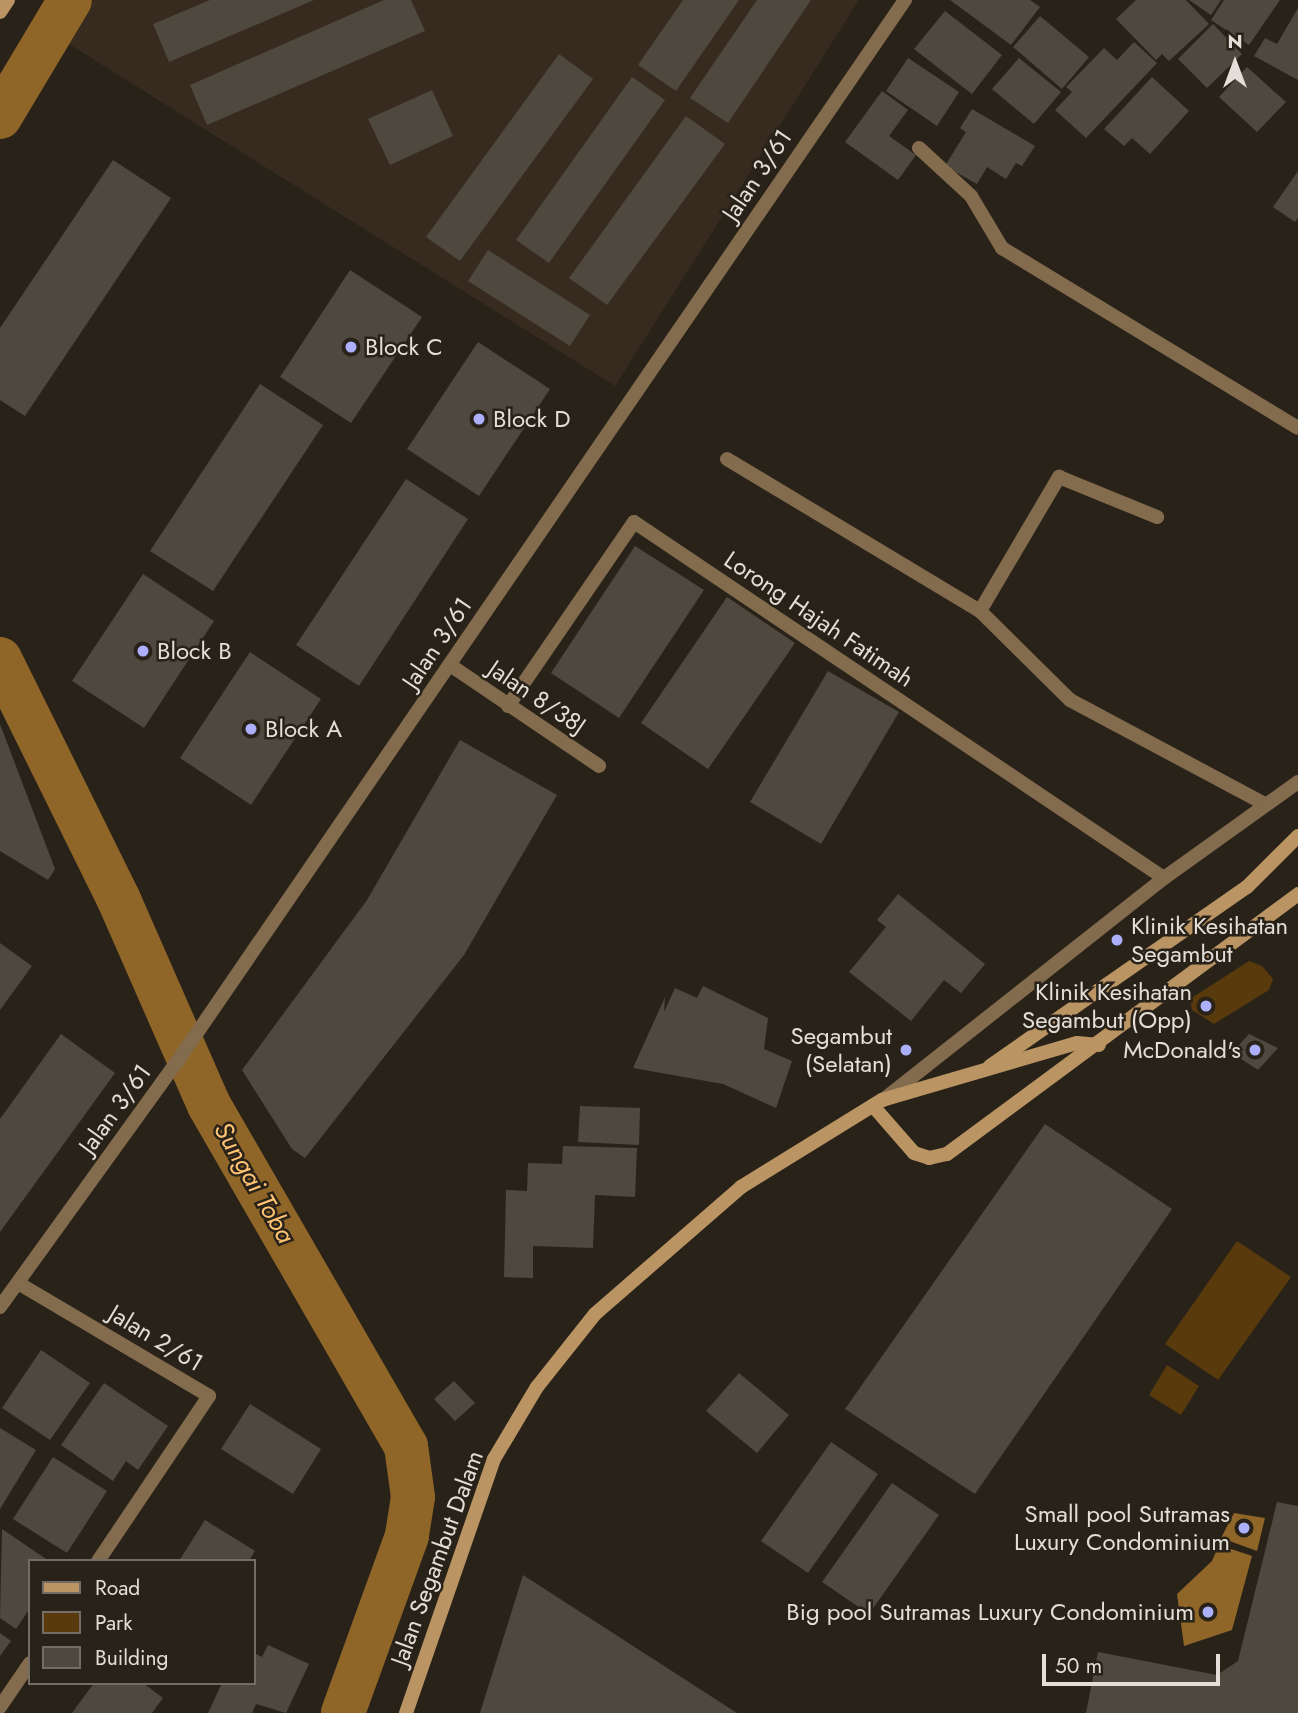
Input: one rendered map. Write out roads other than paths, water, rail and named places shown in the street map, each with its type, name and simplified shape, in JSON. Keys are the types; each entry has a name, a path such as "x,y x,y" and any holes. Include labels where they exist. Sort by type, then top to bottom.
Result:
{"street":[{"path":"0,12 8,0"},
{"name":"Jalan 3/61","path":"0,1307 214,1008 905,0"},
{"path":"919,148 971,196 1002,248 1298,428"},
{"path":"727,459 980,611 1070,700 1264,803"},
{"path":"980,611 1059,477 1157,517"},
{"name":"Lorong Hajah Fatimah","path":"508,706 634,522 1164,878"},
{"name":"Jalan 8/38J","path":"450,664 599,766"},
{"path":"1298,782 1264,803 1164,878 878,1103 914,1153 929,1158 947,1154 1099,1045 1298,894"},
{"path":"983,1071 1034,1032 1074,1011 1238,894 1298,836"},
{"name":"Jalan Segambut Dalam","path":"406,1713 494,1459 537,1387 595,1314 741,1187 878,1103 1077,1044 1099,1045"},
{"name":"Jalan 2/61","path":"18,1283 209,1396 99,1559"},
{"path":"0,1707 28,1666"}],"waterway":[{"name":"Sungai Toba","path":"0,117 70,0"},
{"name":"Sungai Toba","path":"0,659 119,900 209,1105 406,1446 413,1497 407,1536 343,1713"}],"place":[{"name":"Block C","path":"351,347"},
{"name":"Block D","path":"479,419"},
{"name":"Block B","path":"143,651"},
{"name":"Block A","path":"251,729"},
{"name":"Klinik Kesihatan Segambut","path":"1117,940"},
{"name":"Klinik Kesihatan Segambut (Opp)","path":"1206,1006"},
{"name":"Segambut (Selatan)","path":"906,1050"},
{"name":"McDonald's","path":"1255,1050"},
{"name":"Small pool Sutramas Luxury Condominium","path":"1244,1528"},
{"name":"Big pool Sutramas Luxury Condominium","path":"1208,1612"}]}
